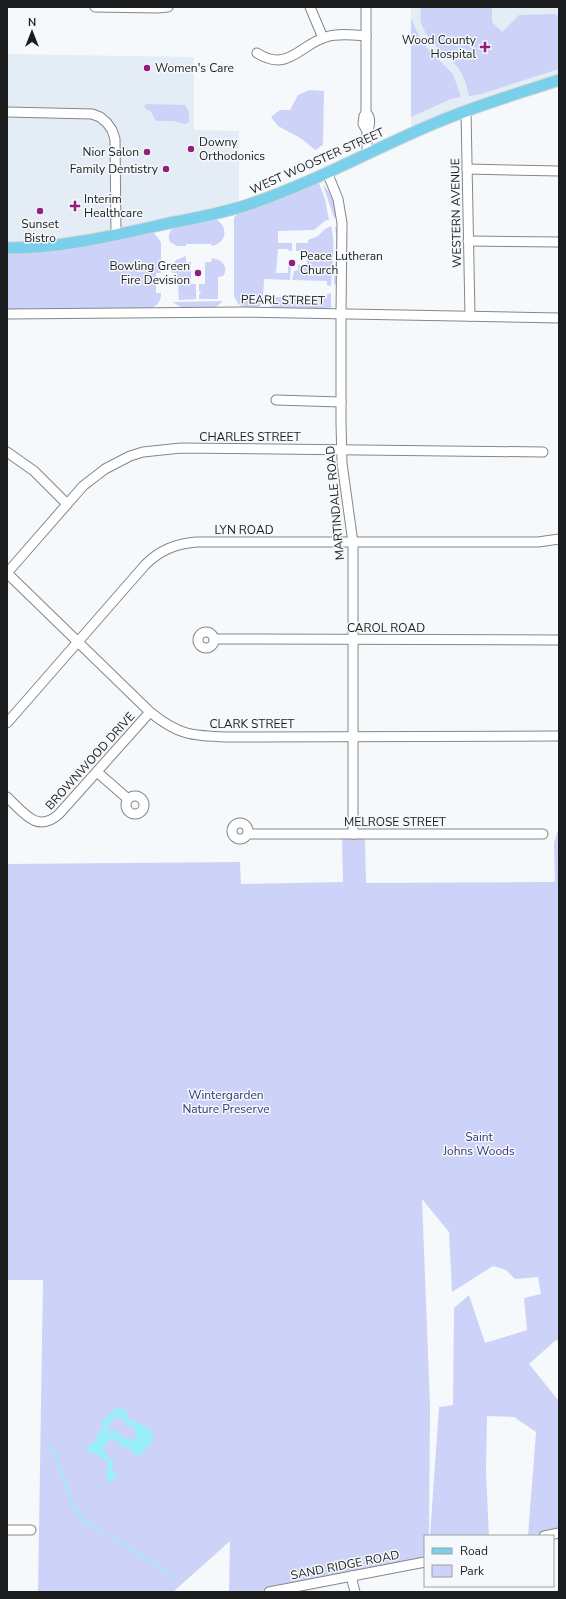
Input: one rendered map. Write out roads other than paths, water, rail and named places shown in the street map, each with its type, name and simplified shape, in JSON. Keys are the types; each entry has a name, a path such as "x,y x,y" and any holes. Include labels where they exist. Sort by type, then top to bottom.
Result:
{"main road":[{"name":"WEST WOOSTER STREET","path":"7,248 47,247 68,244 229,210 253,203 466,111 559,80"}],"street":[{"path":"101,7 168,7"},
{"path":"310,7 323,38"},
{"path":"366,7 366,113 370,121 367,131 367,153"},
{"path":"257,53 270,58 284,59 294,56 323,38 340,35 366,36"},
{"name":"WESTERN AVENUE","path":"466,111 470,316"},
{"path":"7,112 88,113 100,117 107,123 112,130 115,139 116,235"},
{"path":"467,169 559,171"},
{"name":"MARTINDALE ROAD","path":"327,172 338,199 342,223 340,313 342,463 353,543 353,834"},
{"path":"468,241 559,242"},
{"name":"PEARL STREET","path":"7,314 243,312 559,318"},
{"path":"276,400 341,402"},
{"name":"CHARLES STREET","path":"7,573 83,486 105,469 130,456 144,452 181,448 543,452"},
{"path":"7,452 34,471 67,504"},
{"name":"LYN ROAD","path":"7,723 152,558 177,544 196,542 538,542 559,539"},
{"name":"CLARK STREET","path":"7,573 150,712 176,730 188,734 202,736 353,737 559,736"},
{"name":"CAROL ROAD","path":"214,639 559,640"},
{"name":"BROWNWOOD DRIVE","path":"7,797 30,819 41,822 50,821 59,814 150,712"},
{"path":"97,772 128,799"},
{"name":"MELROSE STREET","path":"248,834 543,834"},
{"path":"7,1530 30,1530"},
{"path":"549,1535 559,1533"},
{"name":"SAND RIDGE ROAD","path":"269,1592 351,1576 380,1572 424,1562"},
{"path":"351,1576 355,1592"}],"waterway":[{"path":"49,1447 54,1451 75,1510 83,1521 104,1533"},
{"path":"113,1538 171,1575 174,1579"}],"place":[{"name":"Wood County Hospital","path":"485,47"},
{"name":"Women's Care","path":"147,68"},
{"name":"Downy Orthodonics","path":"191,149"},
{"name":"Nior Salon","path":"147,152"},
{"name":"Family Dentistry","path":"166,169"},
{"name":"Interim Healthcare","path":"75,206"},
{"name":"Sunset Bistro","path":"40,211"},
{"name":"Peace Lutheran Church","path":"292,263"},
{"name":"Bowling Green Fire Devision","path":"198,273"}],"park label":[{"name":"Wintergarden Nature Preserve","path":"226,1102"},
{"name":"Saint Johns Woods","path":"479,1144"}]}
